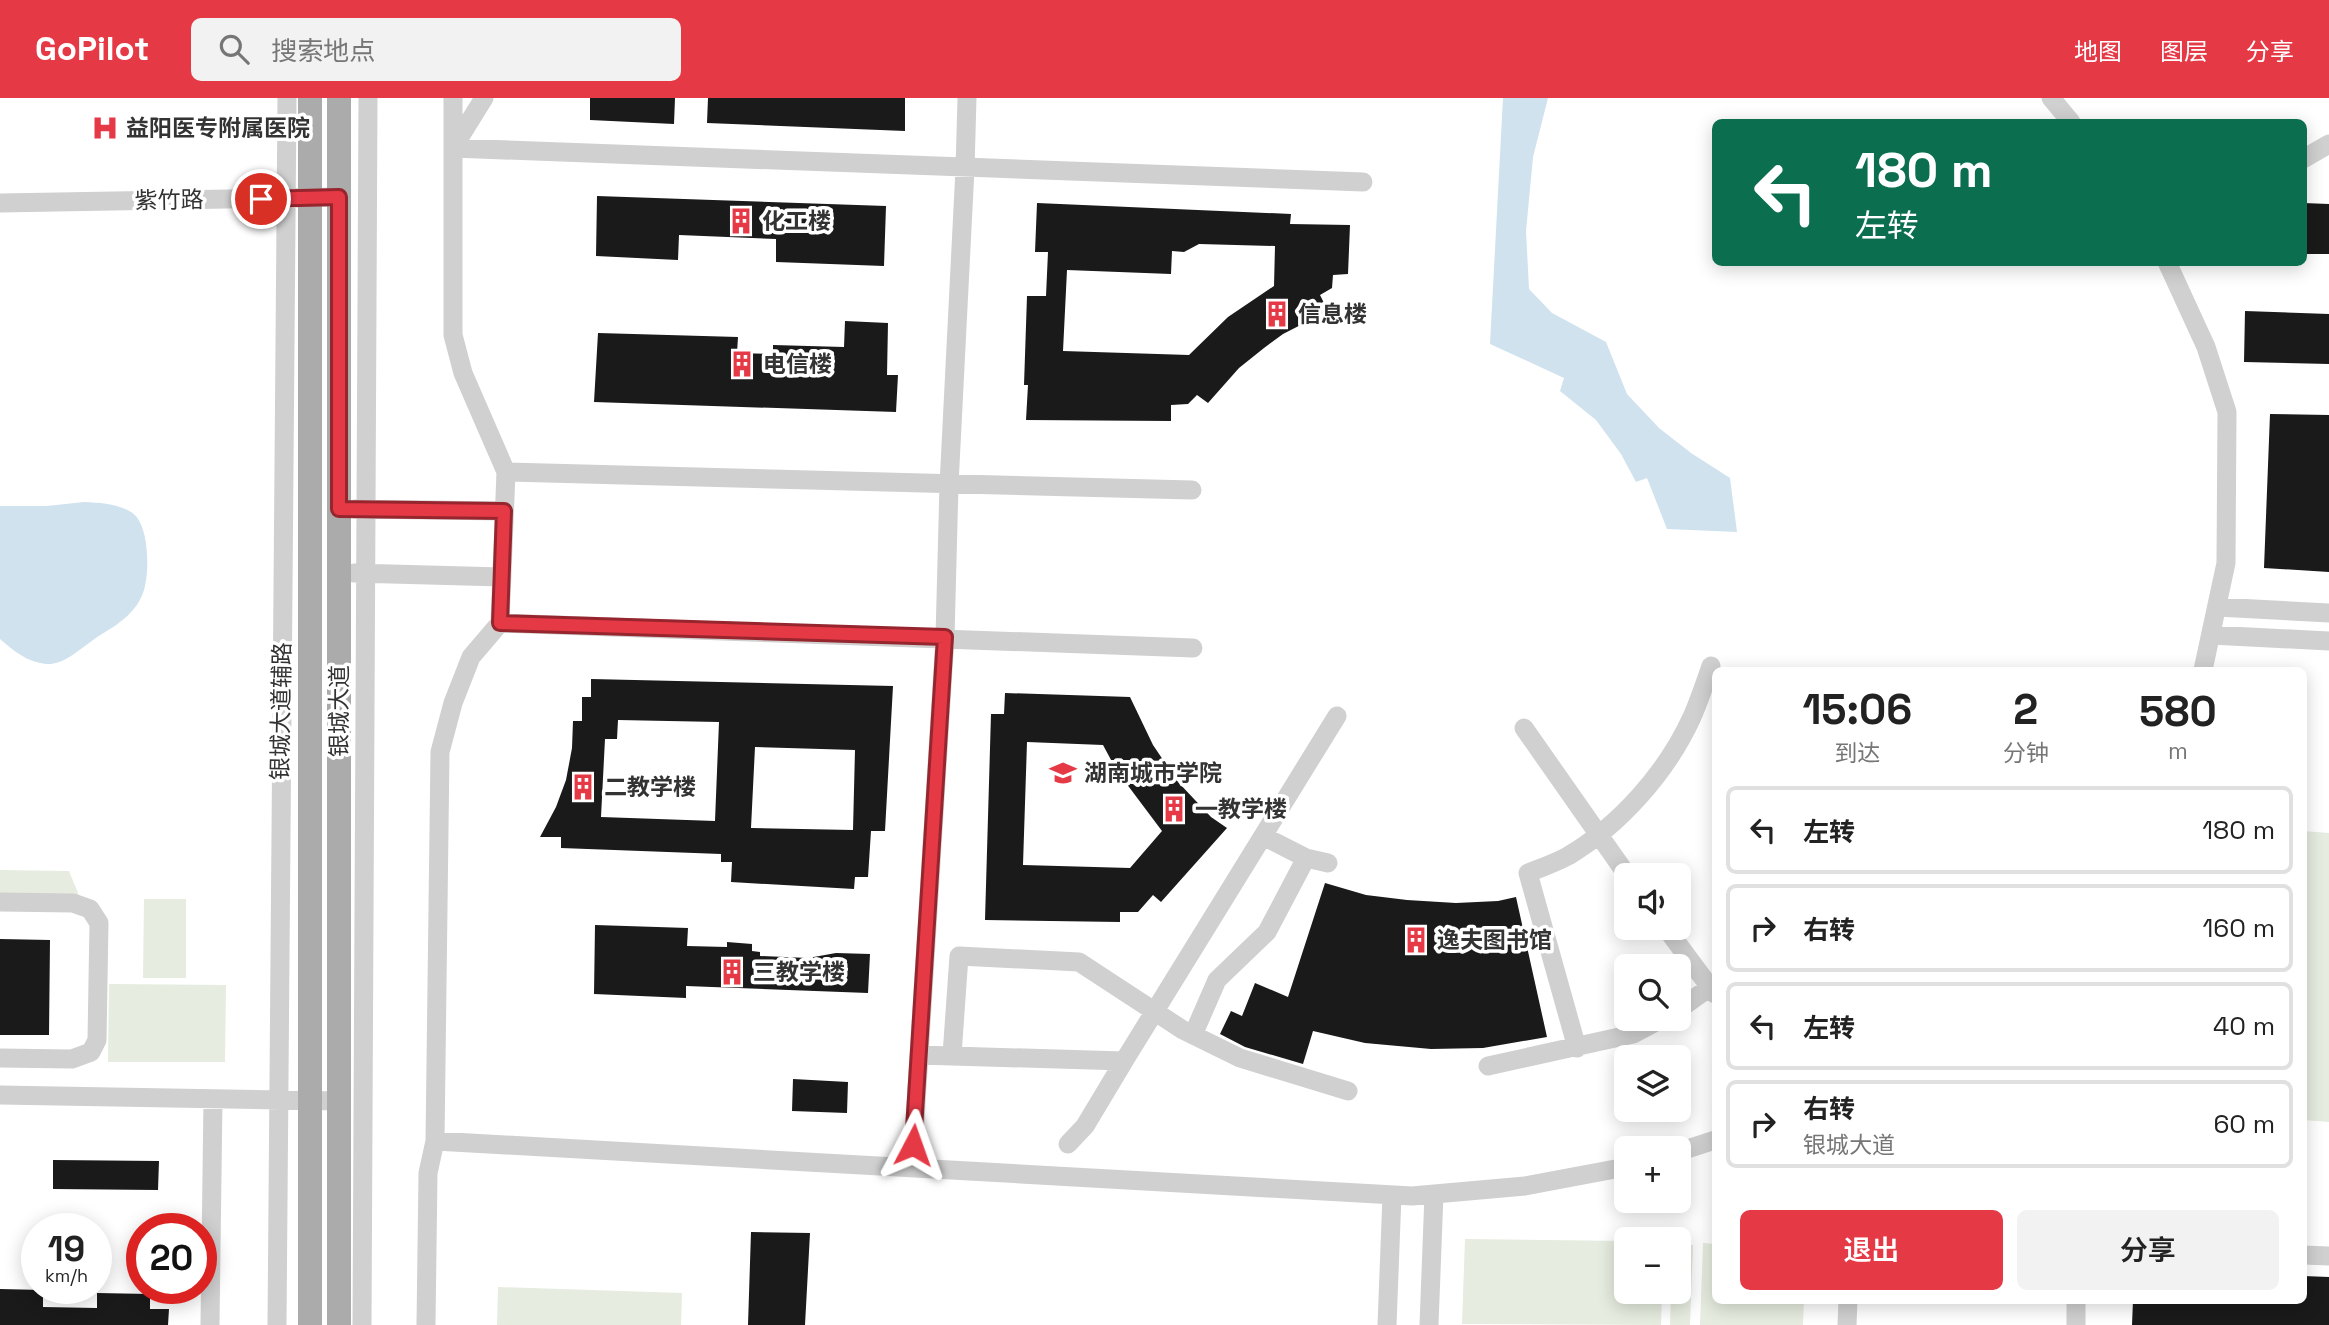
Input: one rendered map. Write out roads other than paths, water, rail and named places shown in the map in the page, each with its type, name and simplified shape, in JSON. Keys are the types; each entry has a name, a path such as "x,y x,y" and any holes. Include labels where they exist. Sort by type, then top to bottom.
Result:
{"main road":[{"name":"银城大道","path":"310,98 298,198 310,1101 310,1325"},
{"name":"银城大道","path":"340,98 340,1325"}],"street":[{"name":"银城大道辅路","path":"276,1325 277,1100 298,198 287,98"},
{"path":"362,1325 368,98"},
{"path":"426,1325 428,1173 435,1141 440,752 453,703 471,657 500,623 506,472 463,373 453,335 453,98"},
{"path":"453,148 484,98"},
{"path":"912,1168 945,637 949,485 967,98"},
{"path":"2051,98 2068,119"},
{"path":"2307,157 2329,144"},
{"path":"453,148 1363,182"},
{"name":"紫竹路","path":"0,203 339,197"},
{"path":"2169,266 2206,347 2227,412 2226,563 2204,667"},
{"path":"506,472 1192,490"},
{"path":"339,509 504,511"},
{"path":"339,572 502,577"},
{"path":"2217,607 2329,613"},
{"path":"500,623 1193,648"},
{"path":"2211,635 2329,641"},
{"path":"1577,1048 1528,873 1566,857 1598,835 1638,797 1670,757 1692,717 1711,666"},
{"path":"1068,1144 1085,1126 1338,716"},
{"path":"1524,728 1618,863"},
{"path":"1263,836 1306,858 1328,863"},
{"path":"1193,1035 1217,980 1267,932 1306,858"},
{"path":"0,902 73,902 90,909 99,923 97,1040 91,1052 72,1059 0,1058"},
{"path":"1675,940 1712,991 1691,1003"},
{"path":"951,1055 959,956 1080,962 1193,1035 1240,1058 1348,1091"},
{"path":"1488,1066 1577,1048 1639,1031"},
{"path":"919,1055 1124,1061"},
{"path":"0,1095 339,1101"},
{"path":"210,1325 213,1099"},
{"path":"435,1141 1392,1195 1525,1186 1614,1169"},
{"path":"1691,1148 1712,1141"},
{"path":"1429,1325 1434,1194"},
{"path":"1387,1325 1392,1195"},
{"path":"2307,1255 2329,1255"},
{"path":"1847,1325 1848,1304"},
{"path":"2076,1304 2076,1325"}],"water":[{"path":"1503,98 1548,98 1533,157 1526,231 1529,289 1552,313 1606,342 1627,394 1659,428 1730,478 1737,532 1667,529 1647,478 1636,482 1621,454 1596,420 1560,391 1564,378 1490,344"},
{"path":"84,502 120,507 137,518 147,550 147,574 143,593 127,616 69,657 52,664 33,661 0,639 0,506 47,506"}],"place":[{"name":"益阳医专附属医院","path":"105,128"},
{"name":"化工楼","path":"741,221"},
{"name":"信息楼","path":"1277,314"},
{"name":"电信楼","path":"742,364"},
{"name":"湖南城市学院","path":"1063,773"},
{"name":"二教学楼","path":"583,787"},
{"name":"一教学楼","path":"1174,809"},
{"name":"逸夫图书馆","path":"1416,940"},
{"name":"三教学楼","path":"732,972"}]}
